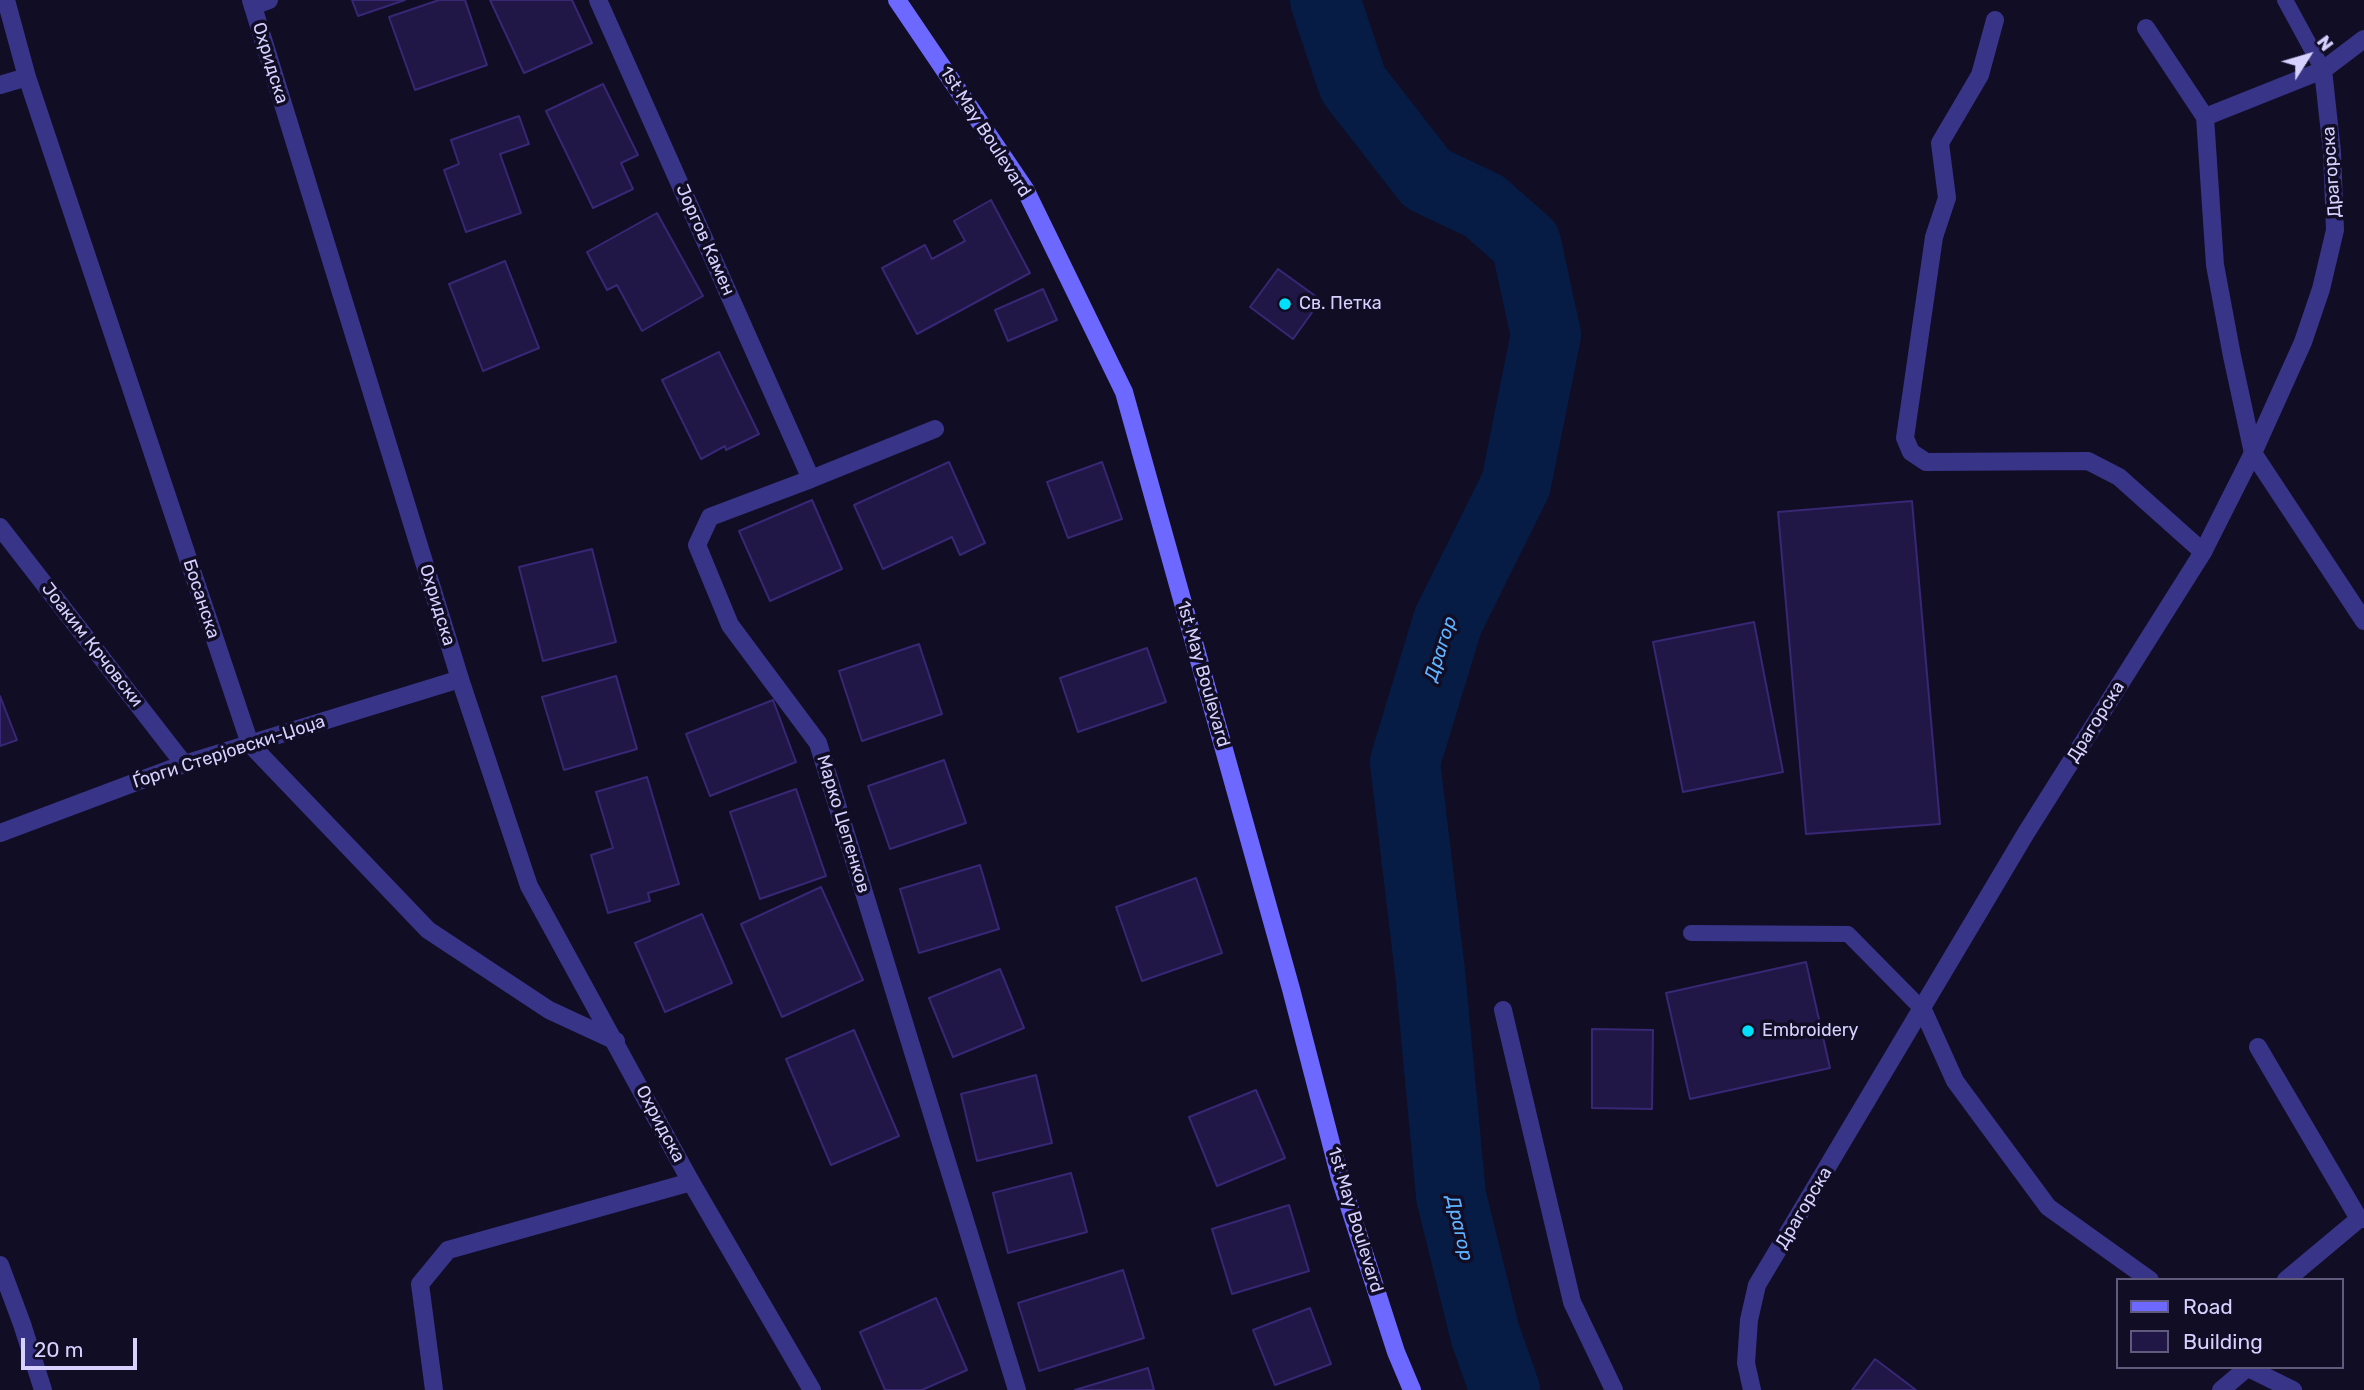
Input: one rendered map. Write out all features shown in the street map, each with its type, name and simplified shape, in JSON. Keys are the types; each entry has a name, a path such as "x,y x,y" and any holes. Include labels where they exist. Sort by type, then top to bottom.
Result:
{"main road":[{"name":"1st May Boulevard","path":"897,0 1025,189 1124,392 1291,989 1340,1178 1396,1353 1412,1390"}],"street":[{"name":"Босанска","path":"6,0 27,77 250,744 428,930 549,1010 616,1041"},
{"name":"Јоргов Камен","path":"598,0 811,480"},
{"name":"Охридска","path":"258,2 460,679 529,886 691,1182 813,1390"},
{"path":"1995,20 1980,75 1940,143 1947,198 1934,237 1905,438 1911,452 1926,462 2088,461 2119,477 2203,552"},
{"path":"2146,28 2205,117 2215,265 2253,453 2364,621"},
{"path":"2205,117 2323,70 2364,38"},
{"name":"Драгорска","path":"1752,1390 1746,1363 1749,1320 1757,1285 2026,834 2203,552 2253,453 2303,342 2321,289 2335,230 2332,152 2323,70"},
{"path":"0,85 27,77"},
{"name":"Марко Цепенков","path":"935,429 811,480 710,517 696,545 730,625 818,743 1017,1390"},
{"name":"Јоаким Крчовски","path":"0,527 184,764"},
{"name":"Ѓорги Стерјовски-Џоџа","path":"0,833 184,764 460,679"},
{"path":"1503,1010 1572,1302 1614,1390"},
{"path":"1923,1010 1955,1081 2048,1208 2147,1278"},
{"path":"2258,1047 2361,1219 2288,1278"},
{"name":"Охридска","path":"434,1390 420,1284 448,1251 691,1182"},
{"path":"0,1265 43,1390"},
{"path":"2221,1390 2245,1369"},
{"path":"2248,1369 2293,1390"}],"lane":[{"path":"2285,0 2323,70"},
{"path":"1691,933 1848,934 1923,1010"}],"building":[{"path":"352,0 405,0 358,16"},
{"path":"439,0 465,0 487,65 415,90 389,17"},
{"path":"490,0 572,0 592,43 524,73"},
{"path":"603,84 638,155 621,163 633,189 593,208 546,111"},
{"path":"519,116 529,144 500,154 521,213 466,232 444,170 459,164 451,140"},
{"path":"991,200 1030,273 917,334 882,268 925,245 932,259 965,241 954,221"},
{"path":"657,213 703,296 642,331 617,285 607,290 587,252"},
{"path":"505,261 539,348 483,371 449,284"},
{"name":"Св. Петка","path":"1278,269 1321,300 1293,339 1250,307"},
{"path":"1043,289 1057,320 1008,341 995,310"},
{"path":"719,352 759,434 726,450 725,446 701,459 662,380"},
{"path":"949,462 985,543 960,555 952,537 883,569 854,505"},
{"path":"1102,462 1122,519 1068,538 1047,482"},
{"path":"812,500 842,569 770,601 739,531"},
{"path":"1912,501 1940,824 1806,834 1778,512"},
{"path":"592,549 616,642 543,661 519,567"},
{"path":"1754,622 1783,772 1683,792 1653,642"},
{"path":"919,644 942,714 862,741 839,671"},
{"path":"1147,648 1166,702 1078,732 1060,678"},
{"path":"616,676 637,749 564,770 542,697"},
{"path":"0,696 17,740 0,746"},
{"path":"773,700 796,762 710,796 686,734"},
{"path":"944,760 966,823 890,849 868,786"},
{"path":"647,777 679,884 648,893 650,901 608,913 591,855 613,848 596,792"},
{"path":"796,789 826,876 760,899 730,812"},
{"path":"980,865 999,929 919,953 900,889"},
{"path":"1196,878 1222,953 1142,981 1116,907"},
{"path":"821,887 863,980 782,1017 741,924"},
{"path":"702,914 732,983 665,1012 635,943"},
{"name":"Embroidery","path":"1806,962 1830,1068 1690,1099 1666,993"},
{"path":"1000,969 1024,1028 953,1057 929,998"},
{"path":"1592,1029 1653,1030 1652,1109 1592,1108"},
{"path":"854,1030 899,1136 831,1165 786,1059"},
{"path":"1036,1075 1052,1143 977,1161 961,1094"},
{"path":"1256,1090 1285,1158 1217,1186 1189,1117"},
{"path":"1071,1173 1087,1232 1008,1253 993,1193"},
{"path":"1289,1205 1309,1271 1232,1294 1212,1229"},
{"path":"1123,1270 1144,1338 1039,1371 1018,1303"},
{"path":"936,1298 967,1370 922,1390 885,1390 860,1332"},
{"path":"1310,1308 1331,1364 1275,1385 1253,1330"},
{"path":"1875,1359 1916,1390 1852,1390"},
{"path":"1148,1368 1154,1390 1075,1390"}],"waterway":[{"name":"Драгор","path":"1325,0 1353,84 1427,179 1484,206 1526,243 1546,335 1516,484 1448,621 1405,762 1430,972 1451,1196 1485,1334 1505,1390"}],"place":[{"name":"Св. Петка","path":"1285,304"},
{"name":"Embroidery","path":"1748,1031"}]}
